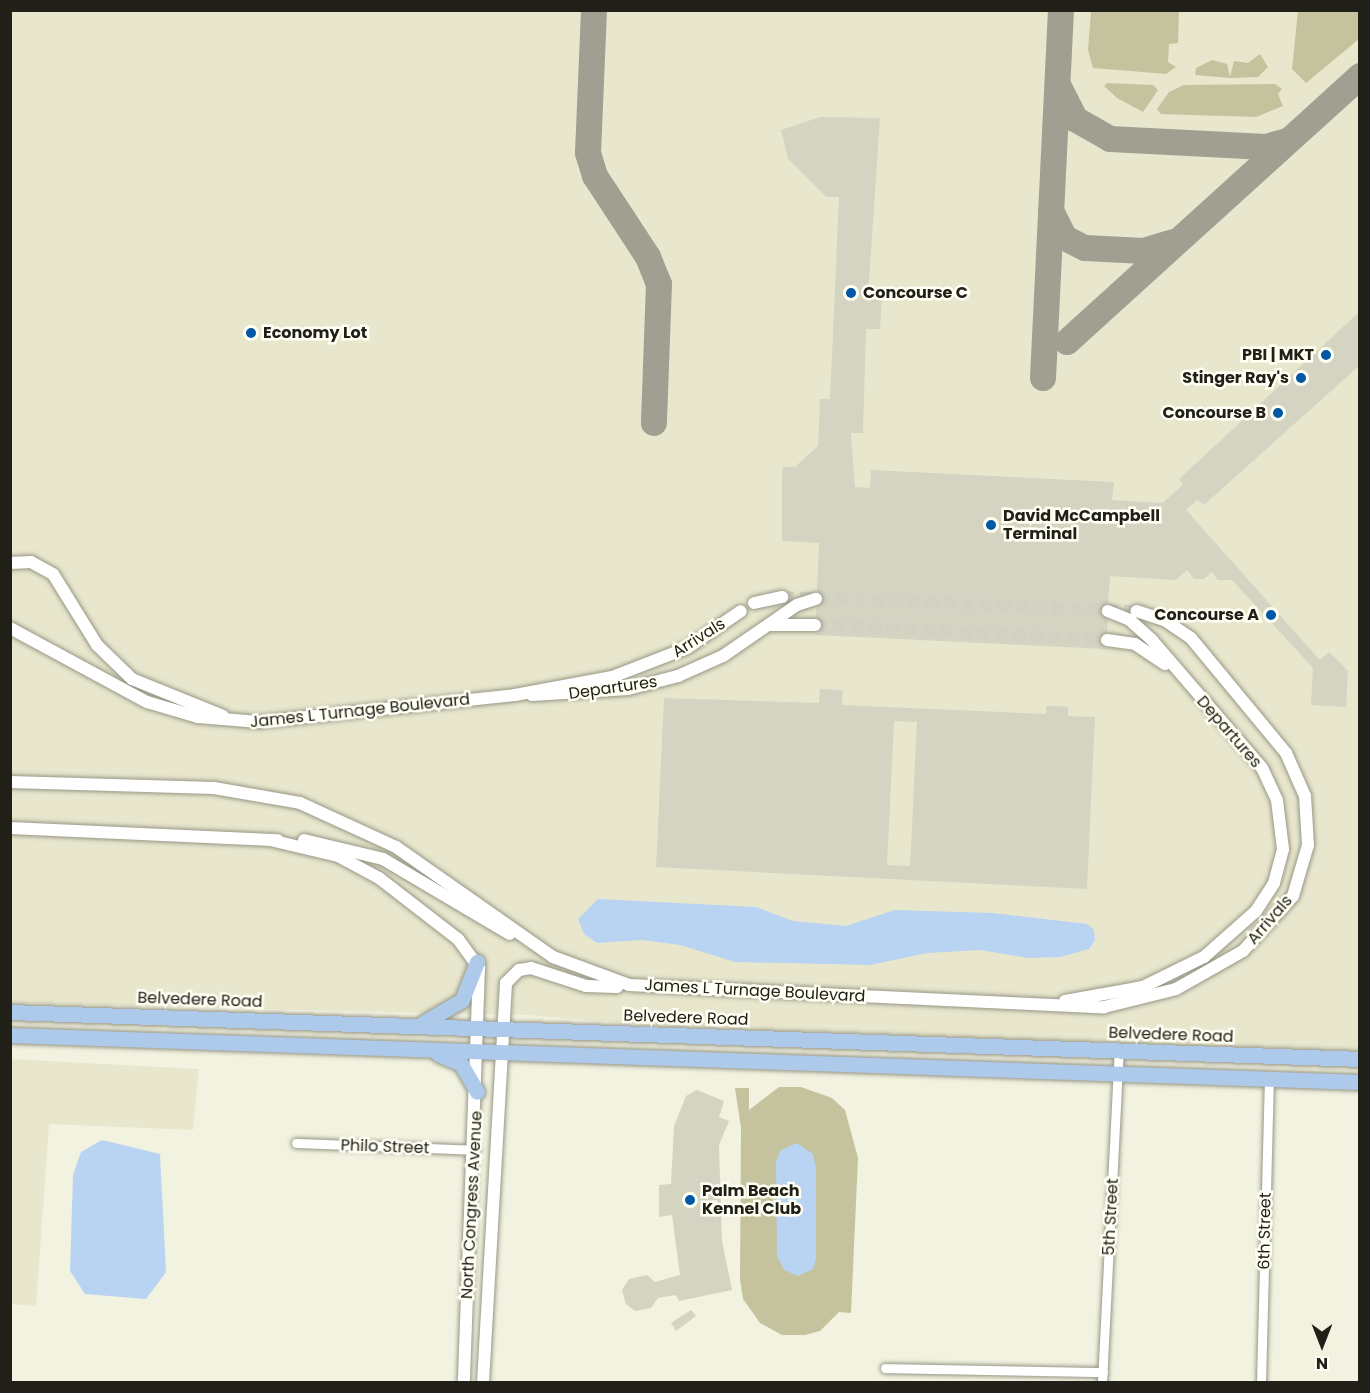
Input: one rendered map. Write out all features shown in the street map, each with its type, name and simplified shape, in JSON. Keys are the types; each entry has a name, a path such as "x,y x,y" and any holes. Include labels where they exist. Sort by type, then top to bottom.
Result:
{"main road":[{"path":"417,1026 462,1000 477,962"},
{"name":"Belvedere Road","path":"10,1012 1359,1059"},
{"path":"30,1036 43,1025 82,1014"},
{"path":"10,1035 1359,1082"},
{"path":"421,1049 458,1061 477,1092"}],"street":[{"path":"10,563 31,562 49,570 97,645 132,679 241,722"},
{"path":"754,603 782,597"},
{"name":"Departures","path":"515,695 555,696 646,686 695,669 735,648 767,626 816,599"},
{"name":"Arrivals","path":"515,695 612,676 659,662 741,611"},
{"name":"Departures","path":"1047,1003 1127,992 1174,974 1237,930 1274,883 1282,849 1278,800 1262,768 1143,632 1108,611"},
{"name":"Arrivals","path":"1047,1003 1085,1009 1119,1005 1158,996 1212,973 1270,926 1293,896 1305,863 1308,812 1286,753 1191,638 1164,620 1136,611"},
{"path":"767,626 815,625"},
{"name":"James L Turnage Boulevard","path":"10,628 147,702 198,717 241,722 515,695"},
{"name":"Departures","path":"1107,640 1141,647 1178,674"},
{"name":"James L Turnage Boulevard","path":"10,782 214,788 300,803 350,822 396,847 530,943 583,971 645,987 1047,1003"},
{"path":"10,828 321,842 372,855 404,870 484,922 530,943"},
{"path":"270,840 327,853 369,872 434,918 477,962"},
{"name":"North Congress Avenue","path":"464,1383 480,1028 477,962"},
{"name":"North Congress Avenue","path":"483,1383 504,989 519,970 543,970 586,986 645,987"},
{"name":"5th Street","path":"1102,1383 1119,1051"},
{"name":"6th Street","path":"1262,1383 1269,1079"},
{"name":"Philo Street","path":"296,1143 475,1150"},
{"path":"885,1368 1103,1372"}],"shaded area":[{"path":"11,11 1359,11 1359,1051 661,1026 526,1015 11,1003"},
{"path":"1091,11 1179,11 1178,43 1169,44 1168,62 1176,67 1166,74 1093,68 1088,50"},
{"path":"1298,11 1359,11 1359,39 1306,83 1292,69"},
{"path":"1260,54 1268,67 1258,77 1230,78 1195,75 1196,68 1212,60 1227,64 1230,77 1234,61 1248,63"},
{"path":"1107,83 1153,85 1158,90 1143,112 1117,98 1104,86"},
{"path":"1275,84 1282,89 1278,94 1283,106 1256,117 1161,114 1157,109 1169,92 1184,85"},
{"path":"10,1059 199,1069 193,1130 49,1124 36,1306 11,1304"},
{"path":"779,1087 801,1087 832,1098 845,1110 858,1158 851,1313 839,1312 820,1331 805,1335 782,1335 760,1323 743,1299 740,1279 741,1128 735,1088 749,1088 749,1110"}],"water":[{"path":"598,899 756,907 793,921 846,926 895,910 992,913 1087,924 1094,930 1095,940 1089,949 1060,957 1029,958 980,950 927,953 870,965 735,962 680,945 642,940 597,943 584,934 578,919"},
{"path":"102,1140 160,1154 166,1272 146,1299 85,1294 70,1271 73,1175 81,1152"},
{"path":"797,1143 813,1154 816,1169 816,1259 813,1269 798,1276 784,1270 777,1256 776,1161 781,1150"}],"building":[{"path":"820,117 880,118 868,297 882,297 880,329 866,329 863,433 851,433 855,487 870,488 871,470 1114,482 1112,500 1162,503 1183,485 1179,479 1359,312 1359,366 1204,505 1197,500 1186,510 1320,660 1329,652 1348,671 1346,707 1311,705 1313,668 1232,580 1218,580 1212,572 1204,579 1194,579 1187,570 1176,580 1110,576 1108,603 1100,612 1108,620 1107,632 1099,639 1106,649 815,635 823,626 816,617 816,608 824,600 817,591 819,543 782,541 782,476 783,467 795,467 818,446 820,399 830,399 839,197 826,197 788,159 781,130"},
{"path":"820,689 843,690 842,705 1046,714 1046,706 1057,706 1068,707 1068,716 1095,717 1087,889 656,867 664,698 819,703","holes":["894,721 917,722 910,866 887,865"]},
{"name":"Palm Beach Kennel Club","path":"697,1090 724,1101 719,1117 729,1121 719,1145 722,1241 732,1290 679,1301 676,1295 658,1298 651,1308 635,1311 626,1304 622,1290 629,1279 647,1275 655,1282 680,1275 672,1215 659,1217 659,1185 671,1184 674,1126 686,1096"},
{"path":"691,1310 696,1316 676,1331 671,1323"}],"taxiway":[{"path":"594,10 588,153 595,176 648,257 659,284 654,423"},
{"path":"1043,378 1061,10"},
{"path":"1067,342 1360,76"},
{"path":"1059,87 1075,119 1110,139 1266,147 1287,141"},
{"path":"1051,211 1065,238 1085,248 1144,251 1173,242"}],"tunnel":[{"path":"782,597 1136,611"},
{"path":"815,625 1107,640"}],"place":[{"name":"Concourse C","path":"851,293"},
{"name":"Economy Lot","path":"251,333"},
{"name":"PBI | MKT","path":"1326,355"},
{"name":"Stinger Ray's","path":"1301,378"},
{"name":"Concourse B","path":"1278,413"},
{"name":"David McCampbell Terminal","path":"991,525"},
{"name":"Concourse A","path":"1271,615"},
{"name":"Palm Beach Kennel Club","path":"690,1200"}]}
